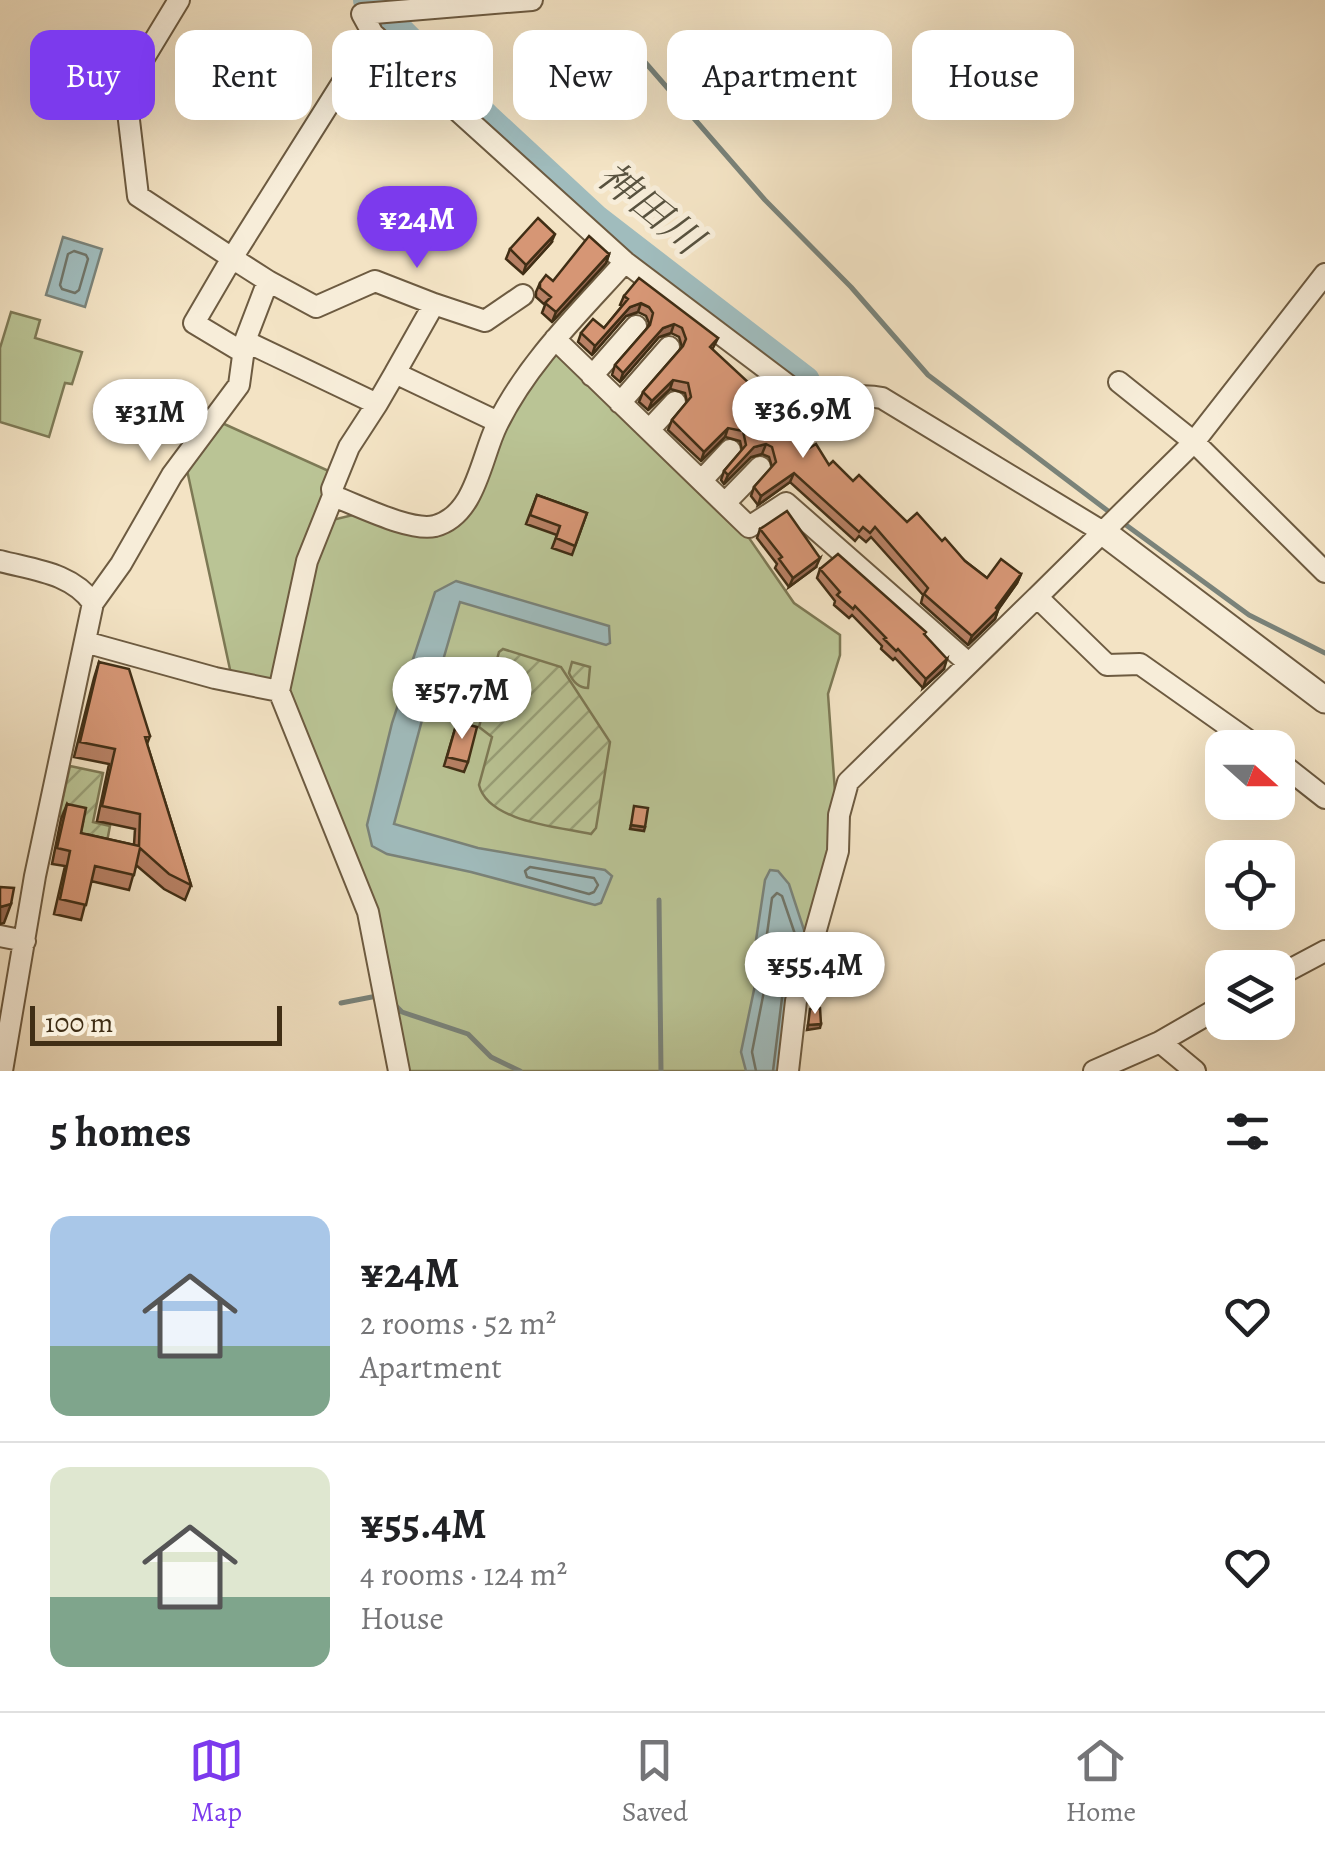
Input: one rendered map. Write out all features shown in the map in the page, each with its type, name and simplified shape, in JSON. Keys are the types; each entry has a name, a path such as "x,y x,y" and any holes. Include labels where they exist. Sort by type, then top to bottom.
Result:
{"street":[{"path":"179,0 126,95 138,196 316,308 376,282 485,321 523,295"},
{"path":"371,30 362,14 532,0"},
{"path":"332,99 194,323 377,404"},
{"path":"468,120 625,262 805,398 820,401 861,393 882,398 1103,532 1325,700"},
{"path":"333,496 417,527 450,520 466,503 498,422 538,360 625,262"},
{"path":"788,1071 796,1001 838,851 839,815 848,782 1194,442 1325,274"},
{"path":"2,1071 35,876 93,603 121,564 172,476 239,385 244,347 268,281"},
{"path":"400,1071 368,912 279,691 307,560 333,496 332,489 349,447 434,304"},
{"path":"592,376 636,326"},
{"path":"556,340 748,527 786,503 967,662"},
{"path":"620,402 669,347"},
{"path":"395,373 498,422"},
{"path":"1120,382 1194,442 1325,572"},
{"path":"650,430 675,402"},
{"path":"702,480 730,450"},
{"path":"725,503 760,467"},
{"path":"0,560 66,579 82,587 93,603"},
{"path":"1037,597 1107,665 1140,664 1234,730"},
{"path":"85,642 215,678 279,691"},
{"path":"1295,774 1325,798"},
{"path":"0,936 25,941"},
{"path":"1295,967 1325,951"},
{"path":"1094,1071 1160,1042 1205,1016"},
{"path":"1160,1042 1195,1071"}],"green space":[{"path":"11,312 40,320 35,338 82,352 72,384 65,383 49,437 0,422 0,348"},
{"path":"554,347 747,535 794,603 840,635 840,655 828,694 835,792 830,851 783,1071 403,1071 400,1041 285,691 297,632 328,521 357,514 442,532 508,415"},
{"path":"222,423 331,472 273,684 231,674 187,470"},
{"path":"503,649 561,667 610,742 596,828 591,834 510,815 485,797 479,785 492,737 479,727"},
{"path":"572,662 590,667 588,688 574,682 569,673"},
{"path":"70,766 103,773 93,822 110,826 105,852 78,846 83,822 59,816"}],"water":[{"path":"63,237 102,249 85,307 46,295"},
{"path":"456,581 609,626 610,643 460,602 432,698 428,698 394,824 478,848 605,870 612,876 601,903 595,905 387,854 372,846 367,825 392,723 435,592"},
{"path":"770,870 778,871 789,884 807,939 783,1071 746,1071 741,1052 755,985 756,940 765,880"}],"building":[{"path":"538,218 555,234 526,265 510,249"},
{"path":"589,236 609,254 556,312 545,303 551,297 540,288 540,283 546,275 553,281"},
{"path":"639,278 718,338 710,347 765,398 756,407 799,440 806,450 816,444 829,465 833,461 853,481 859,475 907,522 917,513 942,541 945,538 987,578 1001,559 1021,574 998,610 972,636 924,594 928,588 875,527 870,533 863,527 859,532 794,473 761,496 754,487 776,462 772,447 766,444 754,447 728,475 724,471 746,445 743,431 728,428 704,452 672,420 691,397 688,383 673,380 652,401 643,392 683,346 686,339 682,328 674,324 663,328 623,373 615,365 650,325 653,313 649,307 641,303 630,307 595,346 581,333 593,319 604,328 628,299 624,296"},
{"path":"537,495 587,513 575,546 556,538 560,526 530,515"},
{"path":"787,511 820,558 793,578 760,529"},
{"path":"838,554 926,632 947,659 926,679 855,606 853,609 837,595 840,592 820,569"},
{"path":"99,662 129,669 150,736 145,737 191,885 169,874 140,848 134,875 95,866 86,905 60,899 70,851 57,848 67,804 86,808 81,833 139,846 140,814 102,806 115,749 80,742"},
{"path":"457,722 477,727 468,762 447,757"},
{"path":"634,806 648,808 645,827 631,825"},
{"path":"0,887 14,888 11,904 0,907"},
{"path":"820,1008 821,1024 808,1025 810,1009"}],"waterway":[{"name":"神田川","path":"368,0 488,120 596,220 805,381"},
{"path":"647,64 765,200 851,287 928,375 1108,511"},
{"path":"1126,525 1249,615 1325,653"},
{"path":"659,900 661,1071"},
{"path":"341,1003 377,996"},
{"path":"392,1002 402,1012 468,1034 491,1057 520,1071"}]}
